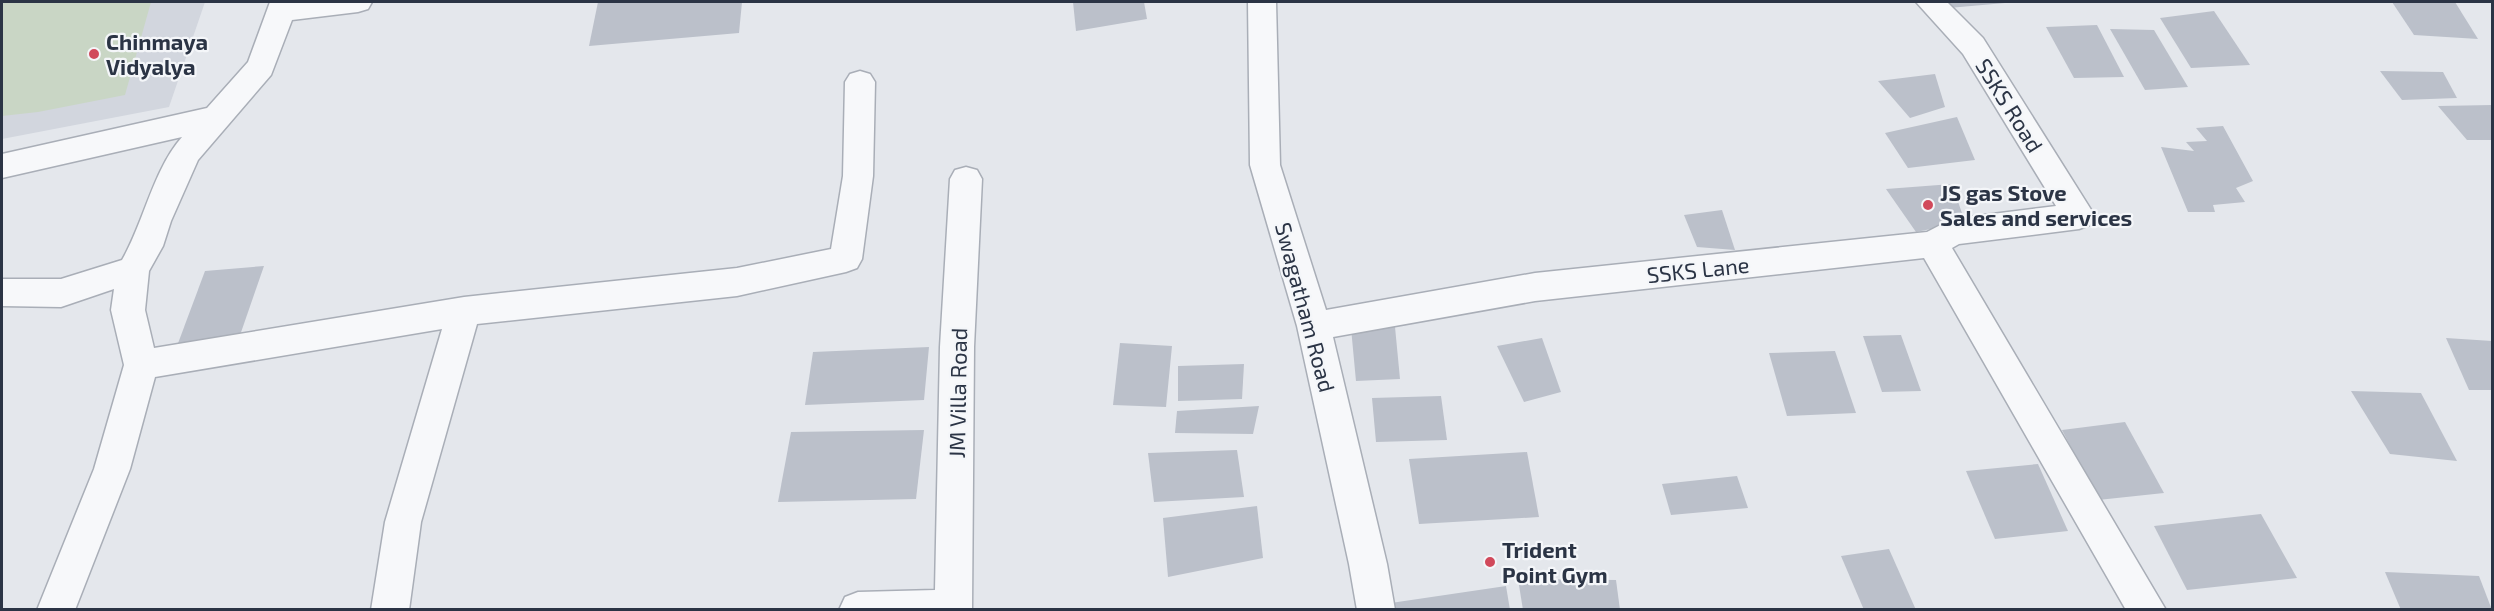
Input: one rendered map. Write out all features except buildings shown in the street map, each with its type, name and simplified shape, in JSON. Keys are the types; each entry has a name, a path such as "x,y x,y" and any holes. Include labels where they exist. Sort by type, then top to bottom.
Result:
{"street":[{"path":"56,609 112,469 141,365 128,310 133,270 147,246 155,221 186,153 261,67 283,6 358,2"},
{"name":"Swagatham Road","path":"1262,2 1265,165 1314,326 1368,564 1376,609"},
{"name":"SSKS Road","path":"1930,2 1973,45 2079,216"},
{"path":"141,365 464,311 737,282 846,259 858,176 860,82"},
{"path":"2,166 217,117"},
{"name":"JM Villa Road","path":"858,609 953,608 957,347 966,179"},
{"name":"SSKS Lane","path":"1314,326 1535,287 1933,244 1952,232 2079,216"},
{"path":"1933,244 2147,609"},
{"path":"2,292 60,293 133,270"},
{"path":"390,609 403,522 464,311"}],"shaded area":[{"name":"Chinmaya Vidyalya","path":"2,2 205,2 169,107 2,139"}],"green space":[{"name":"Chinmaya Vidyalya","path":"2,2 151,2 125,95 38,112 2,116"}],"place":[{"name":"Chinmaya Vidyalya","path":"94,54"},
{"name":"JS gas Stove Sales and services","path":"1928,205"},
{"name":"Trident Point Gym","path":"1490,562"}]}
